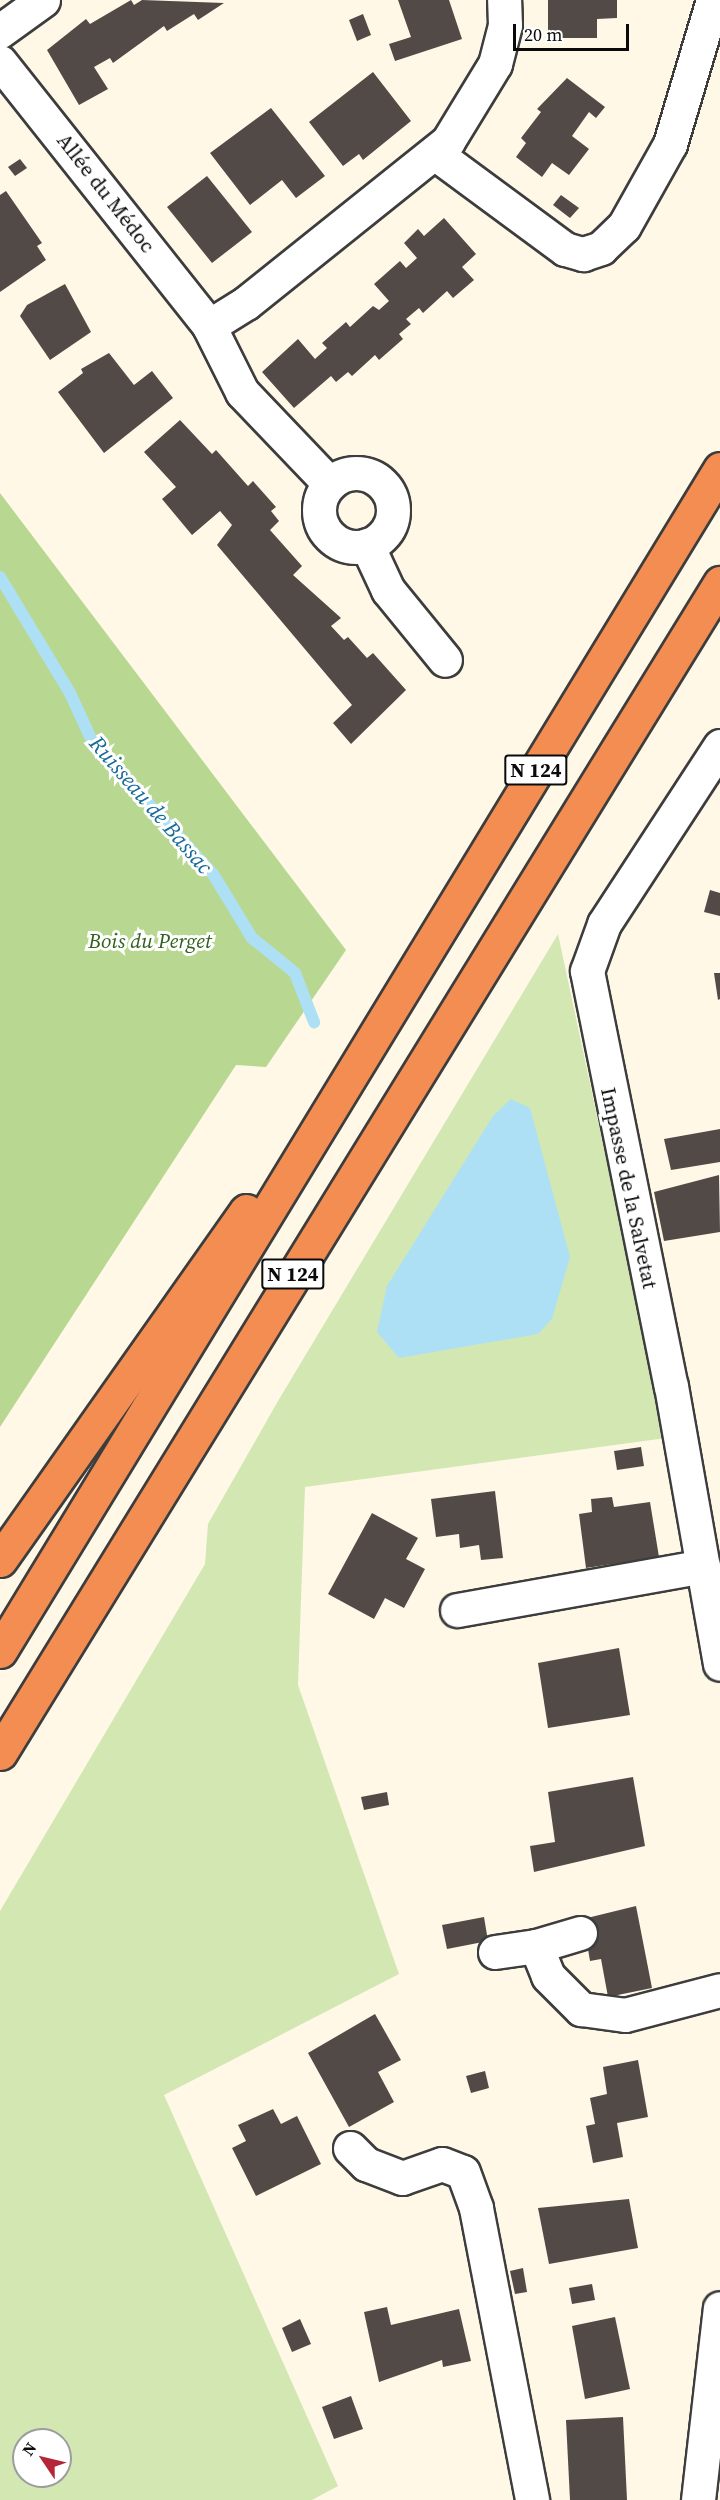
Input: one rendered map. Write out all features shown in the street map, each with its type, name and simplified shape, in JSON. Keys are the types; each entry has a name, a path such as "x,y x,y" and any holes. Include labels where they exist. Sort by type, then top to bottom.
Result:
{"highway":[{"name":"N 124","path":"0,1651 720,469"},
{"name":"N 124","path":"0,1753 720,583"},
{"path":"0,1560 208,1261 352,1071"}],"street":[{"path":"0,31 43,0"},
{"path":"209,326 436,154 474,104 495,64 505,26 504,0"},
{"path":"436,154 552,242 573,253 592,252 624,226 666,153 713,0"},
{"name":"Allée du Médoc","path":"0,63 23,84 209,326 242,392 330,484"},
{"path":"361,473 386,487 393,515 379,540 367,545 351,547 327,533 320,505 330,484 347,474 361,473"},
{"path":"367,545 388,590 445,660"},
{"name":"Impasse de la Salvetat","path":"720,746 603,924 587,972 703,1566 720,1664"},
{"path":"456,1610 703,1566"},
{"path":"495,1952 536,1946 580,1933"},
{"path":"536,1946 562,1995 603,2016 625,2015 720,1990"},
{"path":"350,2148 366,2164 402,2178 442,2164 464,2172 476,2208 532,2500"},
{"path":"698,2500 720,2308"}],"green space":[{"name":"Bois du Perget","path":"0,493 346,950 266,1067 236,1065 0,1427"},
{"path":"558,934 666,1438 305,1487 298,1685 399,1974 164,2095 338,2486 312,2500 0,2500 0,1911 205,1564 208,1524 278,1401"}],"water":[{"path":"511,1099 530,1108 570,1257 552,1319 538,1334 399,1358 377,1332 387,1286 493,1116"}],"building":[{"path":"131,0 134,5 142,0 224,3 198,20 194,14 167,31 164,26 113,63 110,58 94,67 108,89 79,105 47,50 86,19 90,24"},
{"path":"398,0 449,0 462,39 395,61 389,44 411,37"},
{"path":"548,0 617,0 617,18 597,19 597,38 548,38"},
{"path":"363,14 371,35 357,41 349,20"},
{"path":"373,72 411,121 363,160 359,154 343,166 309,122"},
{"path":"567,78 605,107 596,118 589,112 572,136 589,149 569,175 552,163 542,177 516,157 526,143 521,138 541,112 537,109"},
{"path":"271,108 325,176 296,198 282,180 250,205 210,153"},
{"path":"20,159 27,168 15,176 8,167"},
{"path":"207,176 252,232 212,263 167,207"},
{"path":"6,191 42,243 37,246 46,260 0,292 0,195"},
{"path":"561,195 579,208 570,218 553,205"},
{"path":"444,218 476,254 462,267 474,280 453,298 447,291 423,313 419,308 406,319 411,324 399,334 403,339 379,360 375,355 352,376 348,372 336,382 331,376 294,408 262,372 298,339 315,359 327,348 322,343 346,322 350,327 373,306 379,310 389,301 374,284 400,261 406,268 417,258 404,243 418,229 424,236"},
{"path":"65,284 91,332 50,360 20,316 27,305"},
{"path":"109,353 134,385 152,371 173,398 104,453 58,392 83,373 81,369"},
{"path":"180,420 212,454 216,450 248,486 253,481 276,507 271,511 279,521 270,530 302,566 293,575 341,618 331,626 344,640 348,637 367,658 373,653 406,690 351,744 333,723 352,705 217,545 232,525 220,511 192,535 162,499 176,487 144,452"},
{"path":"710,890 720,893 720,916 704,912"},
{"path":"714,973 720,973 720,999 718,1000"},
{"path":"720,1129 720,1162 671,1170 664,1139"},
{"path":"719,1175 720,1232 664,1241 654,1192"},
{"path":"641,1447 644,1466 617,1470 614,1451"},
{"path":"495,1491 503,1558 481,1560 479,1545 460,1548 459,1534 436,1537 431,1499"},
{"path":"612,1497 614,1507 650,1502 659,1557 586,1568 579,1514 592,1512 591,1499"},
{"path":"372,1513 418,1538 406,1559 425,1569 404,1608 385,1598 374,1619 328,1594"},
{"path":"619,1648 630,1715 548,1728 538,1663"},
{"path":"633,1777 645,1846 534,1872 530,1846 555,1842 548,1792"},
{"path":"387,1792 389,1805 364,1810 361,1797"},
{"path":"636,1906 652,1988 608,1997 601,1959 590,1961 583,1919"},
{"path":"484,1917 488,1941 447,1949 442,1925"},
{"path":"375,2014 401,2060 378,2072 394,2102 349,2127 308,2053"},
{"path":"638,2060 648,2117 617,2123 623,2157 593,2163 586,2126 595,2124 590,2098 607,2094 603,2067"},
{"path":"485,2071 489,2088 471,2093 466,2076"},
{"path":"273,2109 281,2124 297,2116 321,2164 256,2196 232,2148 246,2141 238,2125"},
{"path":"629,2199 638,2248 549,2264 538,2208"},
{"path":"523,2268 527,2292 515,2294 510,2271"},
{"path":"592,2284 595,2300 572,2304 569,2288"},
{"path":"387,2307 391,2325 459,2309 471,2361 443,2367 442,2360 379,2382 364,2312"},
{"path":"615,2317 630,2389 585,2399 572,2326"},
{"path":"300,2319 311,2344 292,2352 282,2328"},
{"path":"351,2396 363,2429 334,2439 322,2407"},
{"path":"623,2417 627,2500 570,2500 566,2420"}],"waterway":[{"name":"Ruisseau de Bassac","path":"0,577 70,693 93,743 213,874 252,938 295,973 314,1022"}]}
